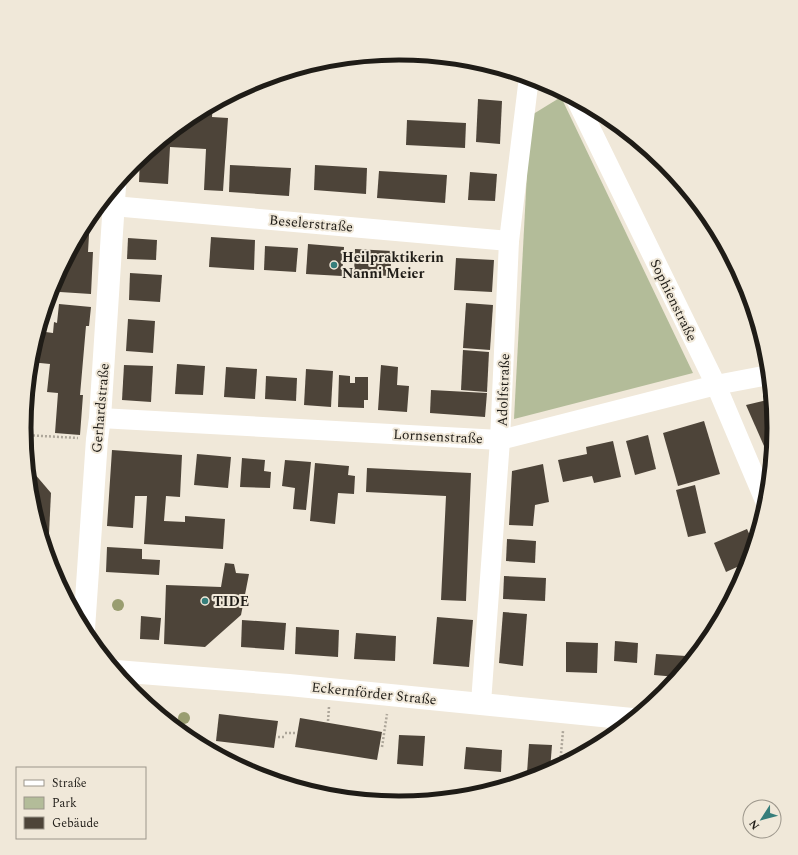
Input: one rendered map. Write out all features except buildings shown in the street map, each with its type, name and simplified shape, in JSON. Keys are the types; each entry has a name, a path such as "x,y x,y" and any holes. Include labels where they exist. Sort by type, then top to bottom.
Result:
{"street":[{"name":"Adolfstraße","path":"481,703 500,440 509,241 528,83"},
{"name":"Sophienstraße","path":"580,107 716,385 761,492"},
{"name":"Beselerstraße","path":"114,196 509,241"},
{"name":"Gerhardstraße","path":"85,619 97,439 100,418 114,196"},
{"name":"Lornsenstraße","path":"100,418 500,440 716,385 763,376"},
{"name":"Eckernförder Straße","path":"124,672 302,686 624,718"}],"path":[{"path":"31,435 97,439"},
{"path":"382,747 391,695"},
{"path":"560,759 564,712"},
{"path":"285,732 295,733"},
{"path":"278,737 285,737"}],"green space":[{"path":"561,97 693,373 514,419 530,116"}],"place":[{"name":"Heilpraktikerin Nanni Meier","path":"334,265"},
{"name":"TIDE","path":"205,601"}]}
